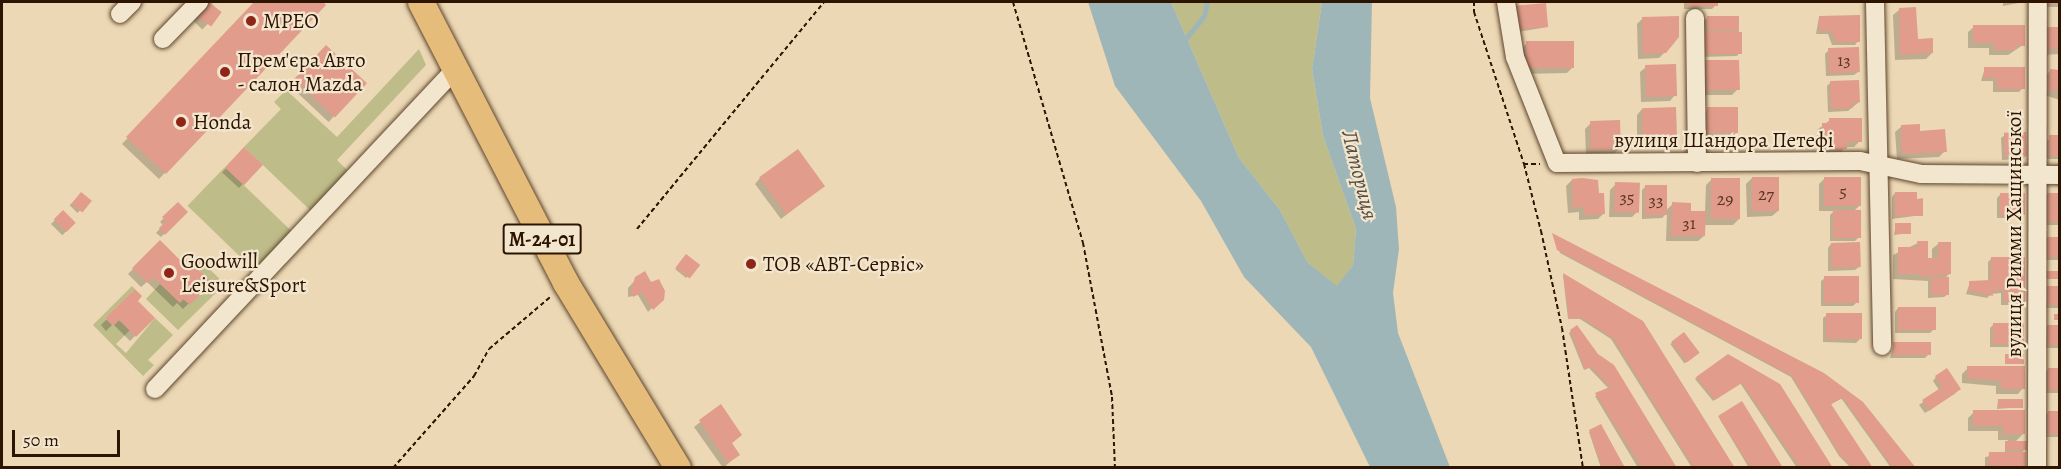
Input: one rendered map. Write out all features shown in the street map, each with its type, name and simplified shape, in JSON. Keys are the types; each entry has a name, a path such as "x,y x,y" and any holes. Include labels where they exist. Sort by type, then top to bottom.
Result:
{"highway":[{"name":"М-24-01","path":"421,2 566,283 678,468"}],"street":[{"path":"163,39 199,2"},
{"name":"вулиця Шандора Петефі","path":"1506,2 1515,57 1557,163 1860,161 1921,174 2060,175"},
{"path":"1875,2 1882,346"},
{"name":"вулиця Римми Хащинської","path":"2037,468 2038,2"},
{"path":"1695,18 1697,163"},
{"path":"155,389 455,70"}],"path":[{"path":"637,229 824,2"},
{"path":"1012,2 1083,243 1112,397 1115,468"},
{"path":"1474,2 1474,12 1524,164 1544,240 1583,468"},
{"path":"393,468 474,376 489,349 566,283"}],"shaded area":[{"path":"1171,2 1322,2 1312,69 1323,136 1356,229 1353,265 1337,287 1308,263 1280,210 1239,158"},
{"path":"419,49 426,65 337,160 349,172 311,211 244,147 281,109 274,102 286,90 337,137"},
{"path":"225,167 292,232 254,270 187,206"},
{"path":"198,258 225,284 178,330 146,299 160,284 180,302 211,282 193,264"},
{"path":"132,286 135,289 105,318 113,326 119,320 130,330 116,344 126,353 155,318 173,335 148,360 154,365 143,376 93,325"}],"water":[{"path":"1088,2 1171,2 1239,158 1280,210 1308,263 1337,286 1353,265 1356,229 1323,136 1312,69 1322,2 1372,2 1370,98 1396,207 1399,249 1393,293 1398,333 1450,467 1370,467 1311,347 1244,277 1201,201 1115,86"}],"building":[{"path":"208,2 222,12 211,27 197,17"},
{"path":"254,2 323,2 326,5 166,174 126,137"},
{"path":"1687,2 1718,2 1718,6 1687,6"},
{"path":"2047,2 2060,2 2060,4 2047,4"},
{"path":"1546,3 1548,27 1516,30 1514,6"},
{"path":"1916,7 1918,39 1933,38 1933,53 1900,55 1899,8"},
{"path":"1860,15 1860,42 1836,42 1831,31 1819,31 1819,16"},
{"path":"1679,16 1679,37 1666,53 1643,54 1642,17"},
{"path":"1707,16 1739,16 1739,31 1707,31"},
{"path":"1973,25 2025,25 2025,46 2016,46 2015,50 1994,50 1994,43 1973,43"},
{"path":"2046,27 2060,27 2060,49 2046,49"},
{"path":"1703,32 1742,32 1742,54 1703,54"},
{"path":"1526,41 1574,41 1574,68 1526,68"},
{"path":"326,45 367,83 335,118 294,79"},
{"path":"1859,47 1860,72 1829,73 1828,48"},
{"path":"1703,60 1739,60 1740,90 1708,90"},
{"path":"1676,64 1677,96 1646,97 1645,65"},
{"path":"1984,67 2025,67 2025,89 1997,89 1997,78 1984,78"},
{"path":"2050,69 2060,70 2058,91 2048,90"},
{"path":"1859,80 1860,102 1852,103 1853,108 1831,109 1830,81"},
{"path":"1676,107 1677,136 1643,137 1642,108"},
{"path":"1707,107 1738,107 1738,133 1707,133"},
{"path":"1829,118 1862,118 1862,142 1847,142 1847,149 1829,150 1829,135 1822,135 1822,123 1829,123"},
{"path":"1620,120 1621,149 1591,150 1590,121"},
{"path":"1920,124 1920,131 1945,129 1947,152 1902,154 1901,125"},
{"path":"2026,132 2027,156 2005,157 2004,133"},
{"path":"2049,135 2060,135 2060,156 2049,156"},
{"path":"244,147 263,165 244,185 225,167"},
{"path":"798,149 825,186 786,214 759,177"},
{"path":"1752,177 1779,177 1779,211 1752,211"},
{"path":"1824,177 1861,177 1861,206 1824,206"},
{"path":"1711,178 1740,178 1740,219 1711,219"},
{"path":"1572,179 1598,180 1599,193 1604,193 1605,214 1584,215 1584,207 1573,208"},
{"path":"1615,182 1640,183 1639,213 1614,212"},
{"path":"1645,185 1667,185 1667,215 1645,215"},
{"path":"81,192 92,201 82,212 72,204"},
{"path":"1895,192 1917,192 1917,199 1923,198 1923,216 1895,216"},
{"path":"2000,193 2025,193 2025,215 2000,215"},
{"path":"2047,193 2060,193 2060,222 2047,222"},
{"path":"178,202 188,212 165,235 159,228 166,221 162,217"},
{"path":"1672,202 1691,203 1691,211 1706,211 1705,236 1671,236"},
{"path":"63,210 76,223 67,232 54,219"},
{"path":"1833,210 1861,210 1861,238 1833,238"},
{"path":"1895,223 1911,223 1911,234 1895,234"},
{"path":"1552,233 1824,373 1863,402 1916,468 1893,468 1843,398 1831,404 1873,468 1853,468 1840,455 1792,376 1557,250"},
{"path":"2046,237 2060,237 2060,257 2046,257"},
{"name":"Goodwill Leisure&Sport","path":"160,240 183,263 187,259 212,282 190,305 183,299 180,303 153,277 148,283 132,268"},
{"path":"1917,241 1928,241 1928,258 1938,258 1938,242 1951,242 1951,274 1919,277 1919,274 1898,274 1898,247 1918,247"},
{"path":"1860,242 1861,267 1832,268 1831,243"},
{"path":"686,254 700,265 690,278 676,267"},
{"path":"1991,257 2025,257 2025,302 2004,302 2004,290 1992,291 1993,296 1969,291 1969,281 1991,280"},
{"path":"645,271 651,282 659,279 665,291 664,300 653,310 642,292 633,297 631,293 635,277"},
{"path":"2046,271 2058,271 2058,279 2046,279"},
{"path":"1563,273 1643,321 1735,468 1694,468 1613,338 1582,318 1569,319"},
{"path":"1824,276 1859,276 1859,303 1824,303"},
{"path":"1931,277 1949,277 1949,295 1931,295"},
{"path":"2046,286 2060,286 2060,305 2046,305"},
{"path":"135,289 142,296 138,301 155,318 136,337 119,320 113,326 105,318"},
{"path":"1898,307 1936,307 1936,330 1898,330"},
{"path":"1826,313 1862,313 1862,339 1826,339"},
{"path":"2054,314 2060,314 2060,320 2054,320"},
{"path":"1993,323 2024,323 2024,344 1993,344"},
{"path":"1577,325 1598,354 1614,365 1677,468 1642,468 1595,393 1610,387 1591,367 1585,369 1570,330"},
{"path":"2047,325 2060,325 2060,345 2047,345"},
{"path":"1684,332 1700,353 1687,362 1671,342"},
{"path":"1893,342 1931,342 1931,355 1893,355"},
{"path":"1728,354 1780,384 1833,468 1800,468 1742,383 1715,400 1696,377"},
{"path":"2005,354 2024,354 2024,364 2005,364"},
{"path":"1967,366 2025,366 2025,389 2001,389 2001,381 1967,378"},
{"path":"1947,368 1961,389 1929,411 1922,400 1942,387 1935,376"},
{"path":"2048,368 2060,368 2060,390 2048,390"},
{"path":"1998,399 2023,399 2023,408 1998,408"},
{"path":"1742,401 1783,468 1751,468 1718,416"},
{"path":"721,404 742,435 732,443 740,455 728,463 699,420"},
{"path":"1973,410 2025,410 2025,434 2003,434 2003,426 1973,426"},
{"path":"2048,411 2060,411 2060,434 2048,434"},
{"path":"1601,424 1625,468 1602,468 1589,430"},
{"path":"2005,441 2027,441 2027,450 2005,450"},
{"path":"1989,452 2026,452 2026,468 1988,465"}],"waterway":[{"name":"Латориця","path":"1183,42 1204,16 1207,2"}],"place":[{"name":"МРЕО","path":"251,21"},
{"name":"Прем'єра Авто - салон Mazda","path":"225,72"},
{"name":"Honda","path":"181,122"},
{"name":"ТОВ «АВТ-Сервіс»","path":"751,264"},
{"name":"Goodwill Leisure&Sport","path":"169,273"}]}
